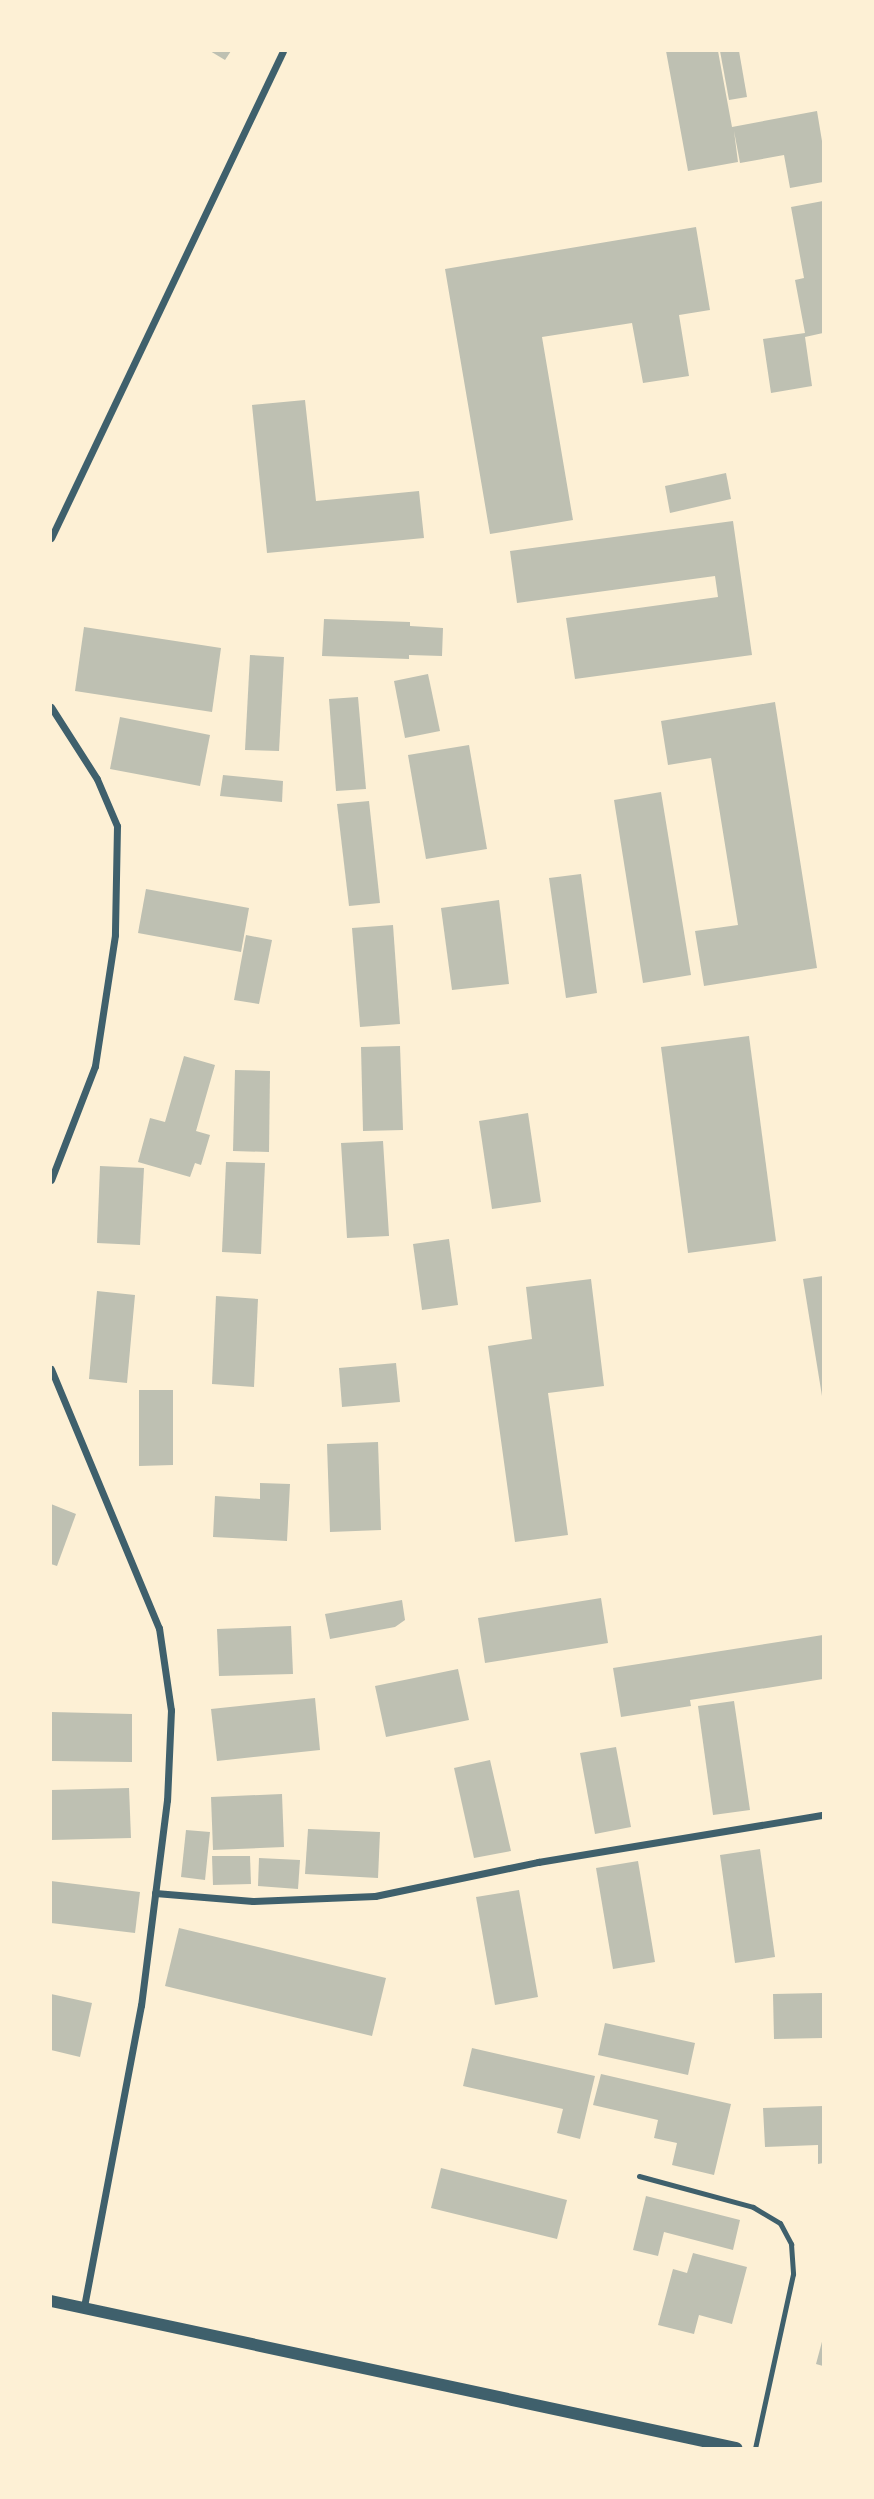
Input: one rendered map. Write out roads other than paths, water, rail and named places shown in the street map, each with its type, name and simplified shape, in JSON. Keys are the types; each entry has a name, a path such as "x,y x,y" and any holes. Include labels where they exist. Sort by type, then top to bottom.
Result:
{"street":[{"path":"51,538 283,51"},
{"path":"51,707 97,779 117,826 115,935 95,1066 51,1180"},
{"path":"51,1369 159,1628 171,1710 167,1800 141,2005 84,2308"},
{"path":"155,1893 253,1901 375,1896 538,1862 823,1815"},
{"path":"51,2301 736,2448"}],"lane":[{"path":"639,2176 753,2207 780,2223 791,2244 793,2274 755,2448"}]}
